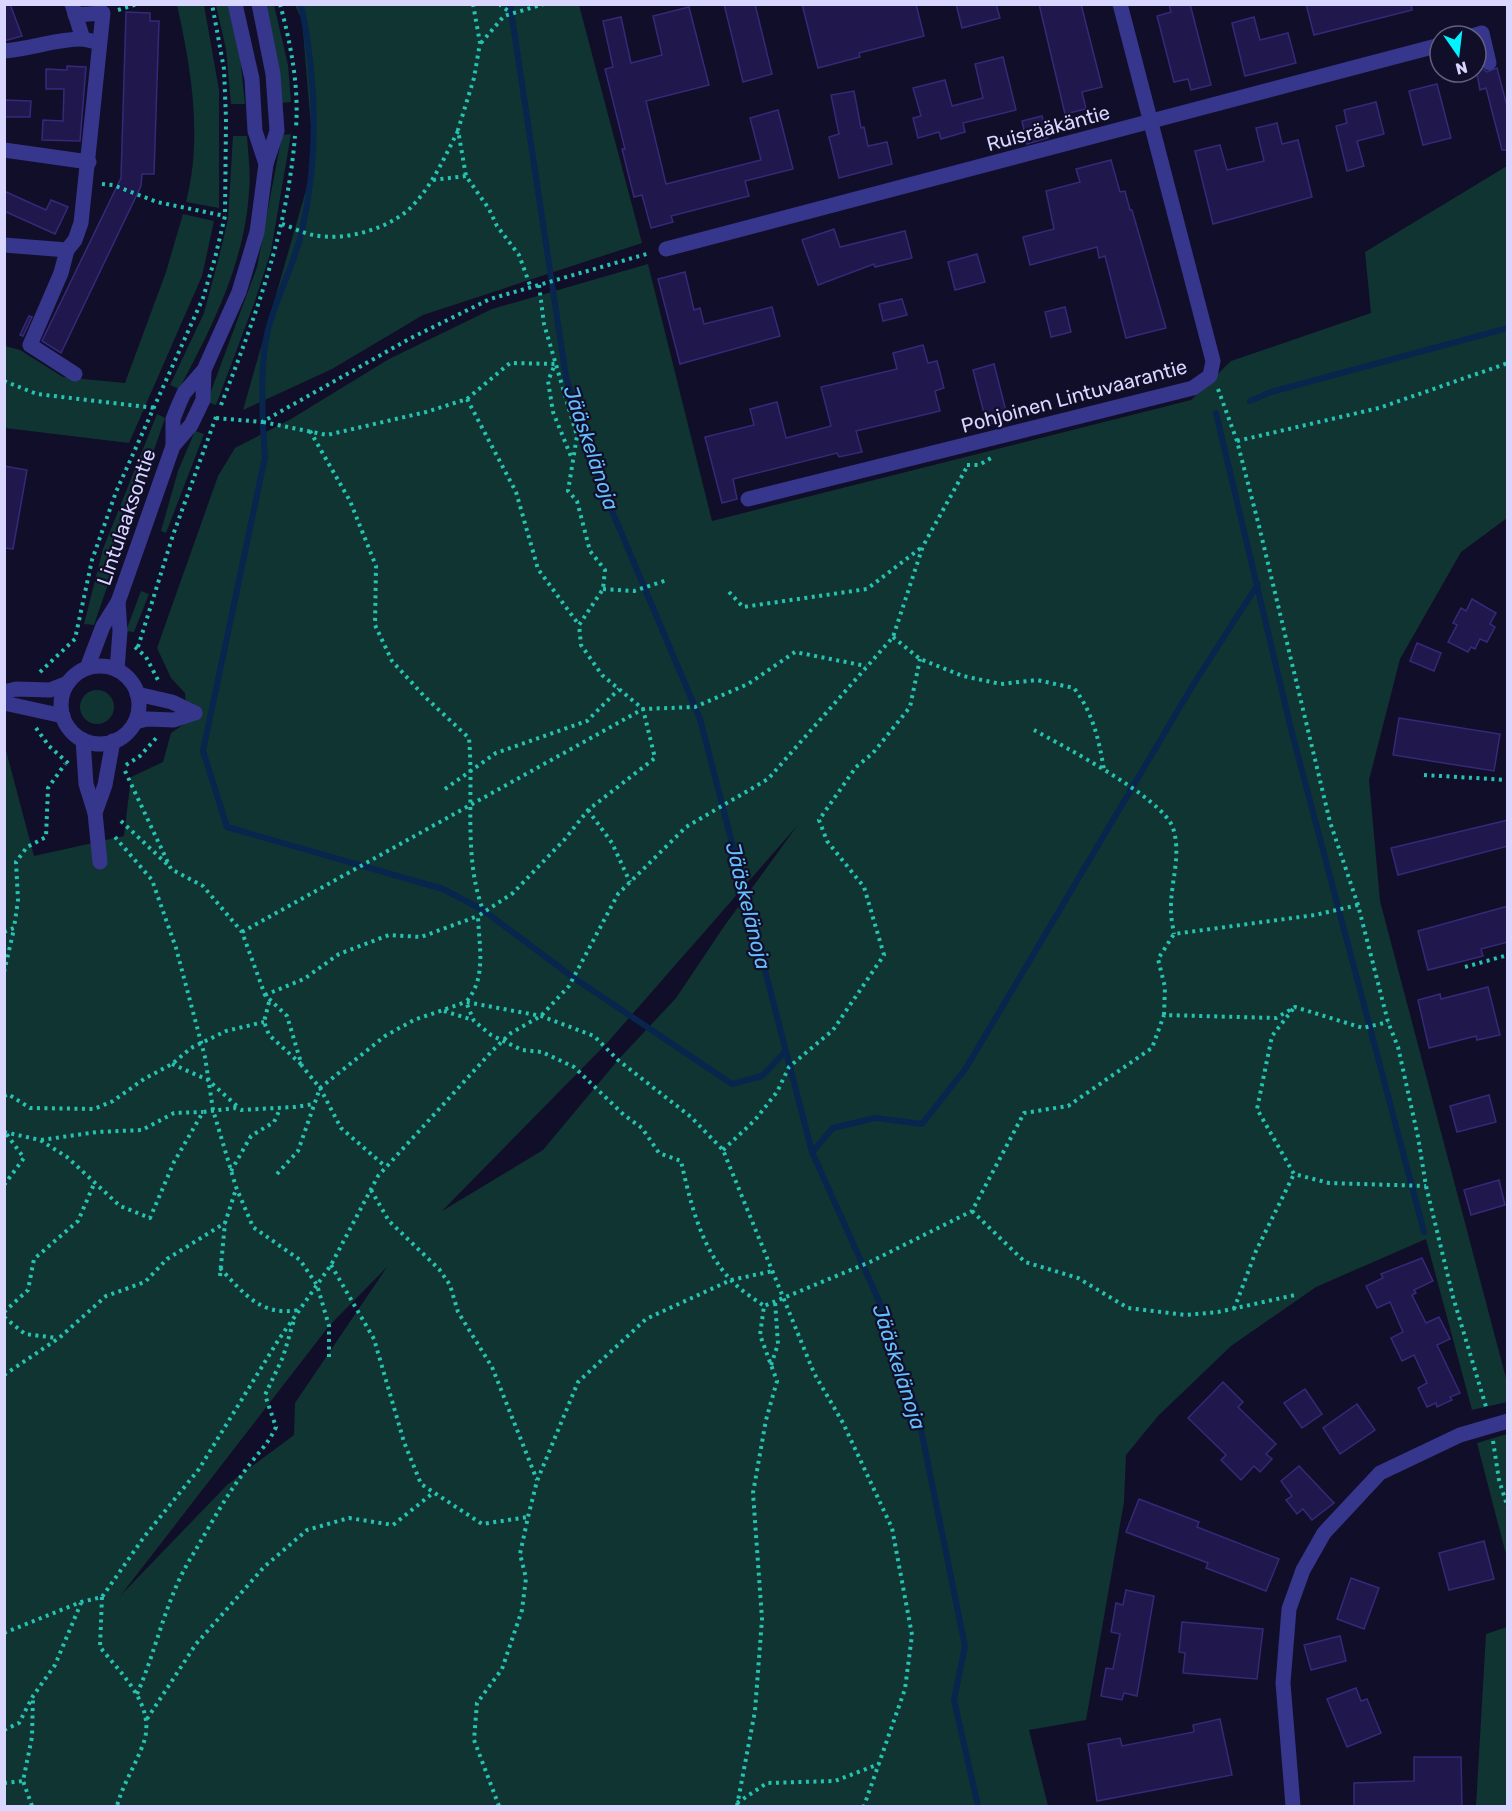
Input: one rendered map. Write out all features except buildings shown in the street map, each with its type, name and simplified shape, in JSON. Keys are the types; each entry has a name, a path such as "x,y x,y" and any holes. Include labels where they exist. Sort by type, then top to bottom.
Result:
{"street":[{"name":"Lintulaaksontie","path":"235,4 252,79 255,131 266,165"},
{"name":"Lintulaaksontie","path":"87,668 103,626 118,602 173,446 191,425 203,400 204,370 235,301 257,232 266,165 277,131 273,74 259,4"},
{"name":"Pohjoinen Lintuvaarantie","path":"748,499 1193,388 1210,376 1213,361 1119,4"},
{"path":"75,374 30,345 61,273 67,250 75,240 81,223 103,13 73,10 83,39"},
{"path":"4,51 19,50 59,39 83,39 101,43"},
{"name":"Ruisrääkäntie","path":"666,249 1428,48"},
{"path":"4,150 88,162"},
{"path":"4,245 67,250"},
{"name":"Lintulaaksontie","path":"117,670 120,631 118,602"},
{"path":"4,692 16,689 50,690 68,682 87,668 107,667 117,670 133,684 137,694 138,713 130,730 113,741 103,744 84,740 68,727 63,716 61,705 68,682"},
{"path":"135,722 147,719 174,720 195,712 172,702 137,694"},
{"path":"4,703 63,716"},
{"path":"84,740 86,784 95,813 100,862"},
{"path":"95,813 105,785 113,741"},
{"path":"1293,1806 1283,1683 1289,1609 1303,1570 1324,1533 1380,1473 1460,1435 1508,1421"}],"path":[{"path":"37,676 45,665 75,639 99,540 116,492 203,298 225,216 224,69 212,4"},
{"path":"282,224 313,235 352,234 389,225 414,205 433,180 458,130 474,78 480,43 473,4"},
{"path":"499,4 511,14"},
{"path":"480,43 504,16 544,4"},
{"path":"458,130 466,176 489,209 496,226 519,255 531,288"},
{"path":"433,180 466,176"},
{"path":"86,182 113,185 157,202 225,216"},
{"path":"262,422 409,339 490,298 666,249"},
{"path":"540,285 544,324 577,436 568,490 577,501 590,551 605,570 603,589 579,625"},
{"path":"216,418 262,422 327,435 426,412 467,399 510,363 555,364"},
{"path":"1237,441 1379,408 1508,363"},
{"path":"555,364 548,381 553,411 572,459"},
{"path":"1210,376 1218,388 1237,441 1278,598 1330,822 1358,905 1388,1022 1407,1084 1426,1186 1453,1297 1491,1425 1499,1480 1508,1508"},
{"path":"4,381 37,394 155,408"},
{"path":"265,995 304,979 339,954 389,935 421,937 478,916 483,910 513,893 565,839 588,810 656,758 643,709 602,675 581,645 579,625 538,568 516,492 467,399"},
{"path":"310,431 350,501 376,566 375,625 392,661 424,696 469,738 472,771 470,825 477,893 483,910"},
{"path":"147,1719 137,1694 99,1647 102,1597 144,1537 199,1469 295,1316 331,1265 371,1190 386,1167 504,1041 541,1016 569,986 618,894 686,826 768,779 893,637 923,546 968,465"},
{"path":"729,592 743,607 867,589 923,546"},
{"path":"603,589 634,591 667,580"},
{"path":"893,637 920,659 963,676 1001,684 1038,680 1074,688 1086,704 1098,735 1104,770"},
{"path":"138,647 154,668 158,679"},
{"path":"242,932 643,709 695,707 748,684 795,652 867,666"},
{"path":"723,1150 755,1120 777,1092 789,1067 833,1030 884,955 864,887 827,841 819,820 856,767 873,753 910,707 920,659"},
{"path":"445,789 496,753 587,721 619,688"},
{"path":"4,972 18,900 16,862 27,847 46,837 48,788 65,764 33,723"},
{"path":"764,1306 870,1262 972,1211 1024,1113 1068,1106 1152,1048 1164,1015 1165,987 1158,959 1174,934 1171,910 1177,855 1172,826 1146,798 1104,770 1034,730"},
{"path":"161,731 140,756 123,768 171,869"},
{"path":"1424,775 1508,780"},
{"path":"588,810 612,843 630,882"},
{"path":"95,813 152,880 176,948 201,1043 213,1110 231,1171 253,1227 300,1260 317,1285 329,1326 329,1358"},
{"path":"121,821 171,869 203,886 242,932 265,995 269,1002 287,1016 302,1066"},
{"path":"1174,934 1315,915 1358,905"},
{"path":"277,1174 298,1151 320,1088 385,1036 414,1020 466,1002 477,989 480,973 478,916"},
{"path":"4,932 14,928"},
{"path":"1465,967 1508,955"},
{"path":"269,1002 264,1022 269,1035 302,1066 320,1088 341,1128 386,1167"},
{"path":"466,1002 541,1016 594,1036 618,1060 691,1117 723,1150 814,1373 843,1423 892,1528 912,1635 905,1689 864,1806"},
{"path":"466,1002 474,1021"},
{"path":"1295,1006 1363,1028 1388,1022"},
{"path":"1164,1015 1276,1018 1295,1006"},
{"path":"1295,1006 1272,1036 1257,1108 1294,1174 1329,1183 1426,1186"},
{"path":"444,1011 474,1021 522,1050 542,1052 574,1067 624,1115 642,1128 659,1153 681,1161 691,1206 709,1246 730,1280 764,1306"},
{"path":"4,1096 8,1094 30,1108 94,1109 113,1101 201,1043 226,1031 264,1022"},
{"path":"172,1064 208,1080 240,1110"},
{"path":"40,1140 96,1132 142,1130 174,1113 203,1112 235,1107 240,1110 280,1109 314,1104"},
{"path":"231,1171 251,1136 274,1122 280,1109"},
{"path":"4,1132 40,1140 67,1157 120,1206 150,1218 174,1162 203,1112"},
{"path":"4,1132 24,1158 4,1185"},
{"path":"1234,1309 1256,1251 1294,1174"},
{"path":"4,1312 28,1290 34,1259 78,1221 94,1184"},
{"path":"220,1276 225,1223 237,1187"},
{"path":"371,1190 389,1221 439,1269 450,1285 458,1312 492,1367 537,1481"},
{"path":"972,1211 1025,1262 1078,1278 1128,1308 1186,1316 1234,1309 1295,1295"},
{"path":"4,1375 59,1338 106,1296 146,1282 167,1259 225,1223"},
{"path":"331,1265 374,1339 404,1442 421,1484 482,1524 528,1517"},
{"path":"220,1268 251,1301 265,1309 283,1313 300,1310"},
{"path":"499,1806 474,1740 477,1703 502,1669 522,1610 526,1578 520,1554 528,1517 537,1481 578,1382 646,1319 730,1280 773,1271"},
{"path":"771,1365 778,1344 775,1301"},
{"path":"737,1805 755,1712 762,1619 753,1493 766,1419 777,1381 760,1335 764,1306"},
{"path":"137,1694 149,1668 160,1627 187,1564 242,1475 270,1440 276,1427 265,1395 283,1357 295,1316"},
{"path":"4,1317 25,1334 59,1338"},
{"path":"117,1806 124,1782 143,1745 147,1719 196,1644 264,1567 307,1530 349,1518 393,1525 433,1492"},
{"path":"4,1633 81,1602 102,1597"},
{"path":"4,1730 19,1723 33,1696 55,1665 81,1602"},
{"path":"32,1806 23,1781 32,1737 33,1696"},
{"path":"737,1805 767,1783 835,1781 880,1763"},
{"path":"4,1783 23,1781"}],"green space":[{"path":"177,5 204,5 219,90 219,208 186,202 194,153 193,103 187,53"},
{"path":"216,5 227,5 228,7 240,56 245,104 231,104 226,49"},
{"path":"265,5 274,5 288,65 291,102 282,103"},
{"path":"295,5 579,5 642,243 423,315 332,369 243,410 314,162 302,20"},
{"path":"291,134 271,251 216,405 207,402 257,267 282,135"},
{"path":"233,136 247,136 250,177 241,244 215,318 179,389 170,385 204,313 228,219"},
{"path":"1507,166 1507,518 1461,552 1400,659 1369,780 1380,901 1507,1382 1507,1402 1472,1410 1426,1239 1316,1287 1231,1346 1158,1416 1126,1455 1124,1502 1086,1720 1029,1730 1048,1806 5,1806 4,743 34,856 124,836 131,777 163,762 171,733 187,722 185,693 171,678 157,648 218,476 235,448 291,419 389,359 492,309 648,264 712,521 1191,400 1231,361 1371,313 1365,252","holes":["797,826 725,925 676,998 618,1060 543,1150 442,1211 607,1043","387,1267 295,1403 294,1435 227,1485 121,1595 329,1326"]},
{"path":"183,214 214,221 202,276 129,443 5,428 5,346 20,350 63,377 125,383 166,272"},
{"path":"157,414 165,418 94,625 84,624 103,549"},
{"path":"195,431 204,434 166,533 161,531 178,471"},
{"path":"141,591 149,594 134,632 126,631"},
{"path":"97,690 109,695 114,707 109,719 97,724 85,719 80,707 85,695"},
{"path":"1508,1434 1507,1558 1477,1443"},
{"path":"1507,1627 1507,1806 1476,1806 1486,1634"}],"waterway":[{"path":"301,4 313,89 311,174 299,244 267,334 262,379 265,457 203,751 227,827 443,889 483,910 574,978 732,1084 762,1076 785,1052"},
{"name":"Jääskelänoja","path":"510,4 566,377 609,504 700,719 812,1152 879,1301 917,1410 965,1646 954,1700 978,1806"},
{"path":"1250,401 1271,392 1508,328"},
{"path":"1216,413 1291,729 1424,1232"},
{"path":"812,1152 833,1128 875,1118 922,1124 966,1068 1193,685 1258,584"}]}
